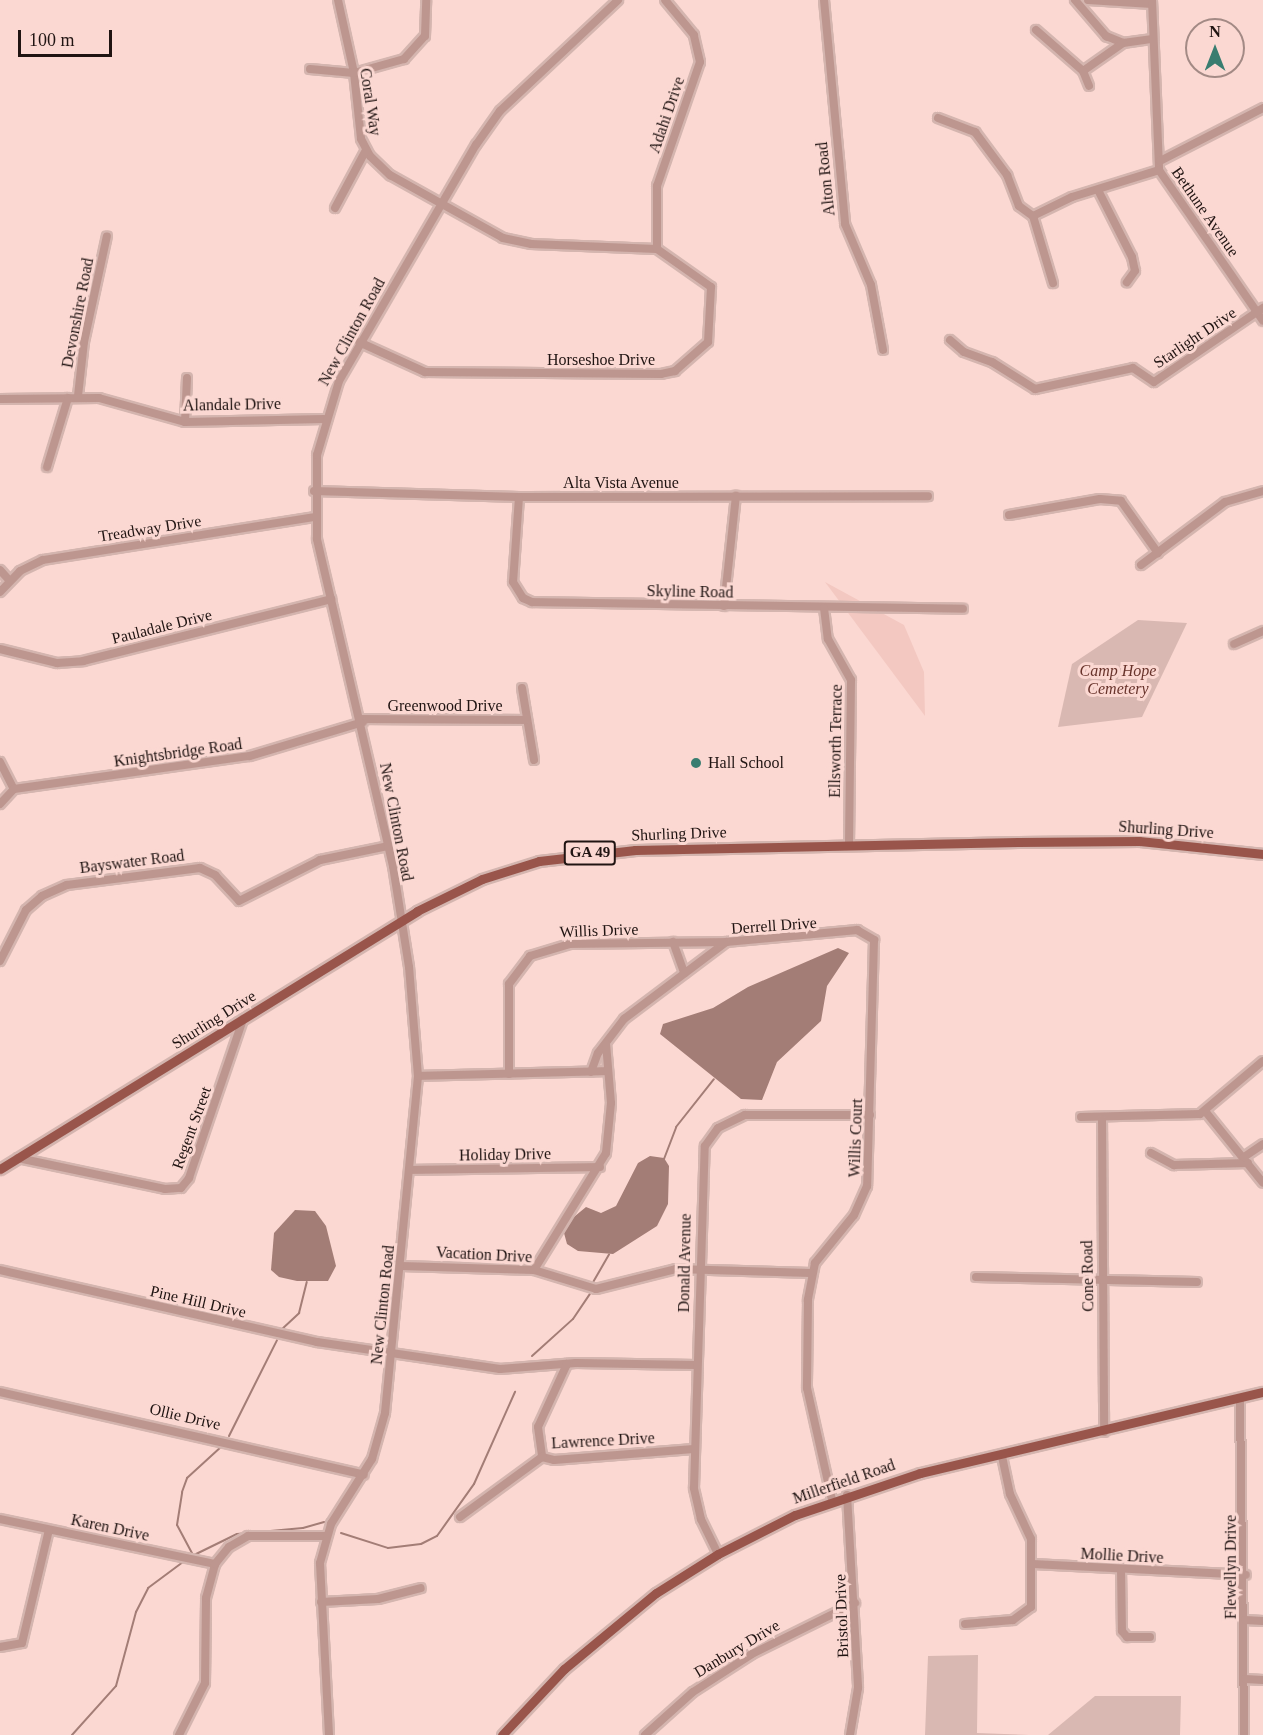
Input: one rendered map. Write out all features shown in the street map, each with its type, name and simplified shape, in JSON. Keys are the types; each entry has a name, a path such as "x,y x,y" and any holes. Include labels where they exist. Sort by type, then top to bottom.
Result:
{"main road":[{"name":"Shurling Drive","path":"0,1169 400,921 482,879 577,854 849,845 1139,841 1263,854"},
{"name":"Millerfield Road","path":"503,1735 610,1628 718,1554 832,1500 920,1473 1104,1432 1263,1392"}],"street":[{"name":"Coral Way","path":"338,0 354,73 356,120 366,150 390,175 441,205"},
{"path":"310,69 354,73 396,63 418,48 428,28 426,0"},
{"name":"Adahi Drive","path":"657,249 657,186 700,62 694,35 665,0"},
{"name":"Alton Road","path":"824,0 845,225 871,285 883,350"},
{"path":"1075,0 1106,36 1123,43"},
{"path":"1088,0 1152,2"},
{"name":"New Clinton Road","path":"329,1735 320,1563 325,1536 364,1475 382,1429 401,1266 418,1076 409,967 388,846 362,720 331,599 315,517 314,491 324,419 360,342 500,111 616,1"},
{"name":"Bethune Avenue","path":"1152,2 1151,39 1159,170 1261,309 1263,321"},
{"path":"1036,30 1083,71 1089,86"},
{"path":"1083,71 1123,43 1151,39"},
{"path":"1160,161 1263,108"},
{"path":"938,118 975,132 1007,175 1019,206 1033,216 1053,283"},
{"path":"335,207 366,150"},
{"path":"1033,216 1098,190 1159,170"},
{"path":"1098,190 1132,257 1135,271 1127,282"},
{"path":"441,205 494,235 520,243 657,249"},
{"name":"Devonshire Road","path":"78,396 84,342 107,236"},
{"name":"Horseshoe Drive","path":"360,342 425,372 634,376 675,371 708,342 711,287 657,249"},
{"name":"Starlight Drive","path":"950,340 964,352 992,362 1035,388 1133,368 1154,382 1261,309"},
{"path":"185,422 188,378"},
{"name":"Alandale Drive","path":"0,399 78,396 112,400 185,422 324,419"},
{"path":"47,467 68,398"},
{"name":"Alta Vista Avenue","path":"314,491 519,496 928,496"},
{"path":"1141,565 1225,502 1263,491"},
{"name":"Skyline Road","path":"519,496 513,582 523,598 532,602 963,609"},
{"path":"724,606 736,496"},
{"path":"1009,516 1100,498 1121,501 1158,553"},
{"name":"Treadway Drive","path":"0,592 9,580 44,560 315,517"},
{"path":"0,570 9,580"},
{"name":"Pauladale Drive","path":"0,649 57,663 83,661 331,599"},
{"name":"Ellsworth Terrace","path":"824,608 828,639 851,680 849,845"},
{"path":"1234,644 1263,631"},
{"path":"522,688 534,760"},
{"name":"Greenwood Drive","path":"362,720 527,720"},
{"name":"Knightsbridge Road","path":"14,789 250,756 362,720"},
{"path":"0,762 14,789 0,804"},
{"name":"Bayswater Road","path":"0,961 26,910 42,896 67,885 200,868 215,875 239,901 320,860 388,846"},
{"name":"Derrell Drive","path":"591,1072 606,1044 624,1019 726,942 858,930 872,937"},
{"name":"Willis Court","path":"811,1273 866,1193 870,1115 872,937"},
{"path":"673,942 684,973"},
{"name":"Willis Drive","path":"509,1074 509,984 525,959 560,945 726,942"},
{"name":"Regent Street","path":"18,1158 165,1189 181,1188 196,1157 243,1019"},
{"path":"534,1270 600,1167 610,1128 606,1044"},
{"path":"1081,1117 1102,1119 1205,1111 1263,1061"},
{"path":"418,1076 607,1071"},
{"path":"1205,1111 1263,1183"},
{"name":"Donald Avenue","path":"718,1554 698,1511 694,1449 702,1160 718,1128 751,1114 870,1115"},
{"name":"Cone Road","path":"1102,1119 1104,1432"},
{"path":"1151,1153 1174,1165 1246,1160 1263,1144"},
{"name":"Holiday Drive","path":"410,1170 600,1167"},
{"name":"Vacation Drive","path":"401,1266 534,1270 574,1286 602,1289 666,1271 698,1269 811,1273"},
{"name":"Pine Hill Drive","path":"0,1270 262,1331 500,1369 567,1364 696,1365"},
{"path":"811,1273 807,1388 832,1500"},
{"path":"976,1277 1197,1282"},
{"name":"Lawrence Drive","path":"567,1364 538,1427 542,1457 554,1460 694,1449"},
{"name":"Ollie Drive","path":"0,1392 364,1475"},
{"name":"Flewellyn Drive","path":"1240,1398 1245,1575 1244,1735"},
{"path":"965,1624 1006,1622 1025,1614 1032,1602 1029,1528 1010,1494 1002,1455"},
{"path":"460,1517 542,1457"},
{"name":"Bristol Drive","path":"848,1495 855,1603 858,1710 850,1735"},
{"name":"Karen Drive","path":"0,1519 215,1564"},
{"path":"0,1647 21,1643 48,1530"},
{"path":"179,1735 205,1683 206,1598 215,1564 229,1547 248,1536 325,1536"},
{"name":"Mollie Drive","path":"1032,1564 1245,1575"},
{"path":"1121,1569 1122,1631 1127,1636 1150,1636"},
{"path":"321,1602 378,1599 421,1588"},
{"name":"Danbury Drive","path":"645,1735 693,1692 792,1631 855,1603"},
{"path":"1245,1620 1263,1621"},
{"path":"1245,1679 1263,1680"}],"shaded area":[{"path":"825,582 904,625 924,672 925,716"},
{"path":"838,948 849,953 827,986 821,1021 777,1062 762,1100 741,1099 660,1034 663,1024 713,1008 748,987"},
{"path":"650,1156 664,1158 669,1166 668,1204 657,1226 613,1254 578,1251 567,1244 564,1233 569,1221 586,1207 601,1213 616,1206 638,1163"},
{"path":"295,1210 315,1211 326,1226 336,1266 328,1281 297,1281 279,1277 271,1270 274,1233"}],"green space":[{"name":"Camp Hope Cemetery","path":"1138,620 1187,623 1142,717 1058,727 1072,664"},
{"path":"978,1655 977,1733 1029,1735 925,1735 928,1656"},
{"path":"1095,1696 1181,1696 1180,1735 1048,1735"}],"waterway":[{"path":"664,1159 676,1127 714,1079"},
{"path":"592,1284 609,1254"},
{"path":"281,1330 299,1313 307,1282"},
{"path":"532,1356 573,1319 590,1294"},
{"path":"229,1436 277,1340"},
{"path":"341,1533 388,1548 421,1544 437,1536 474,1484 515,1392"},
{"path":"193,1555 177,1525 182,1492 187,1478 223,1445"},
{"path":"192,1556 237,1534 303,1528 324,1522"},
{"path":"72,1735 116,1686 136,1612 148,1588 183,1562"}],"place":[{"name":"Hall School","path":"696,763"}]}
